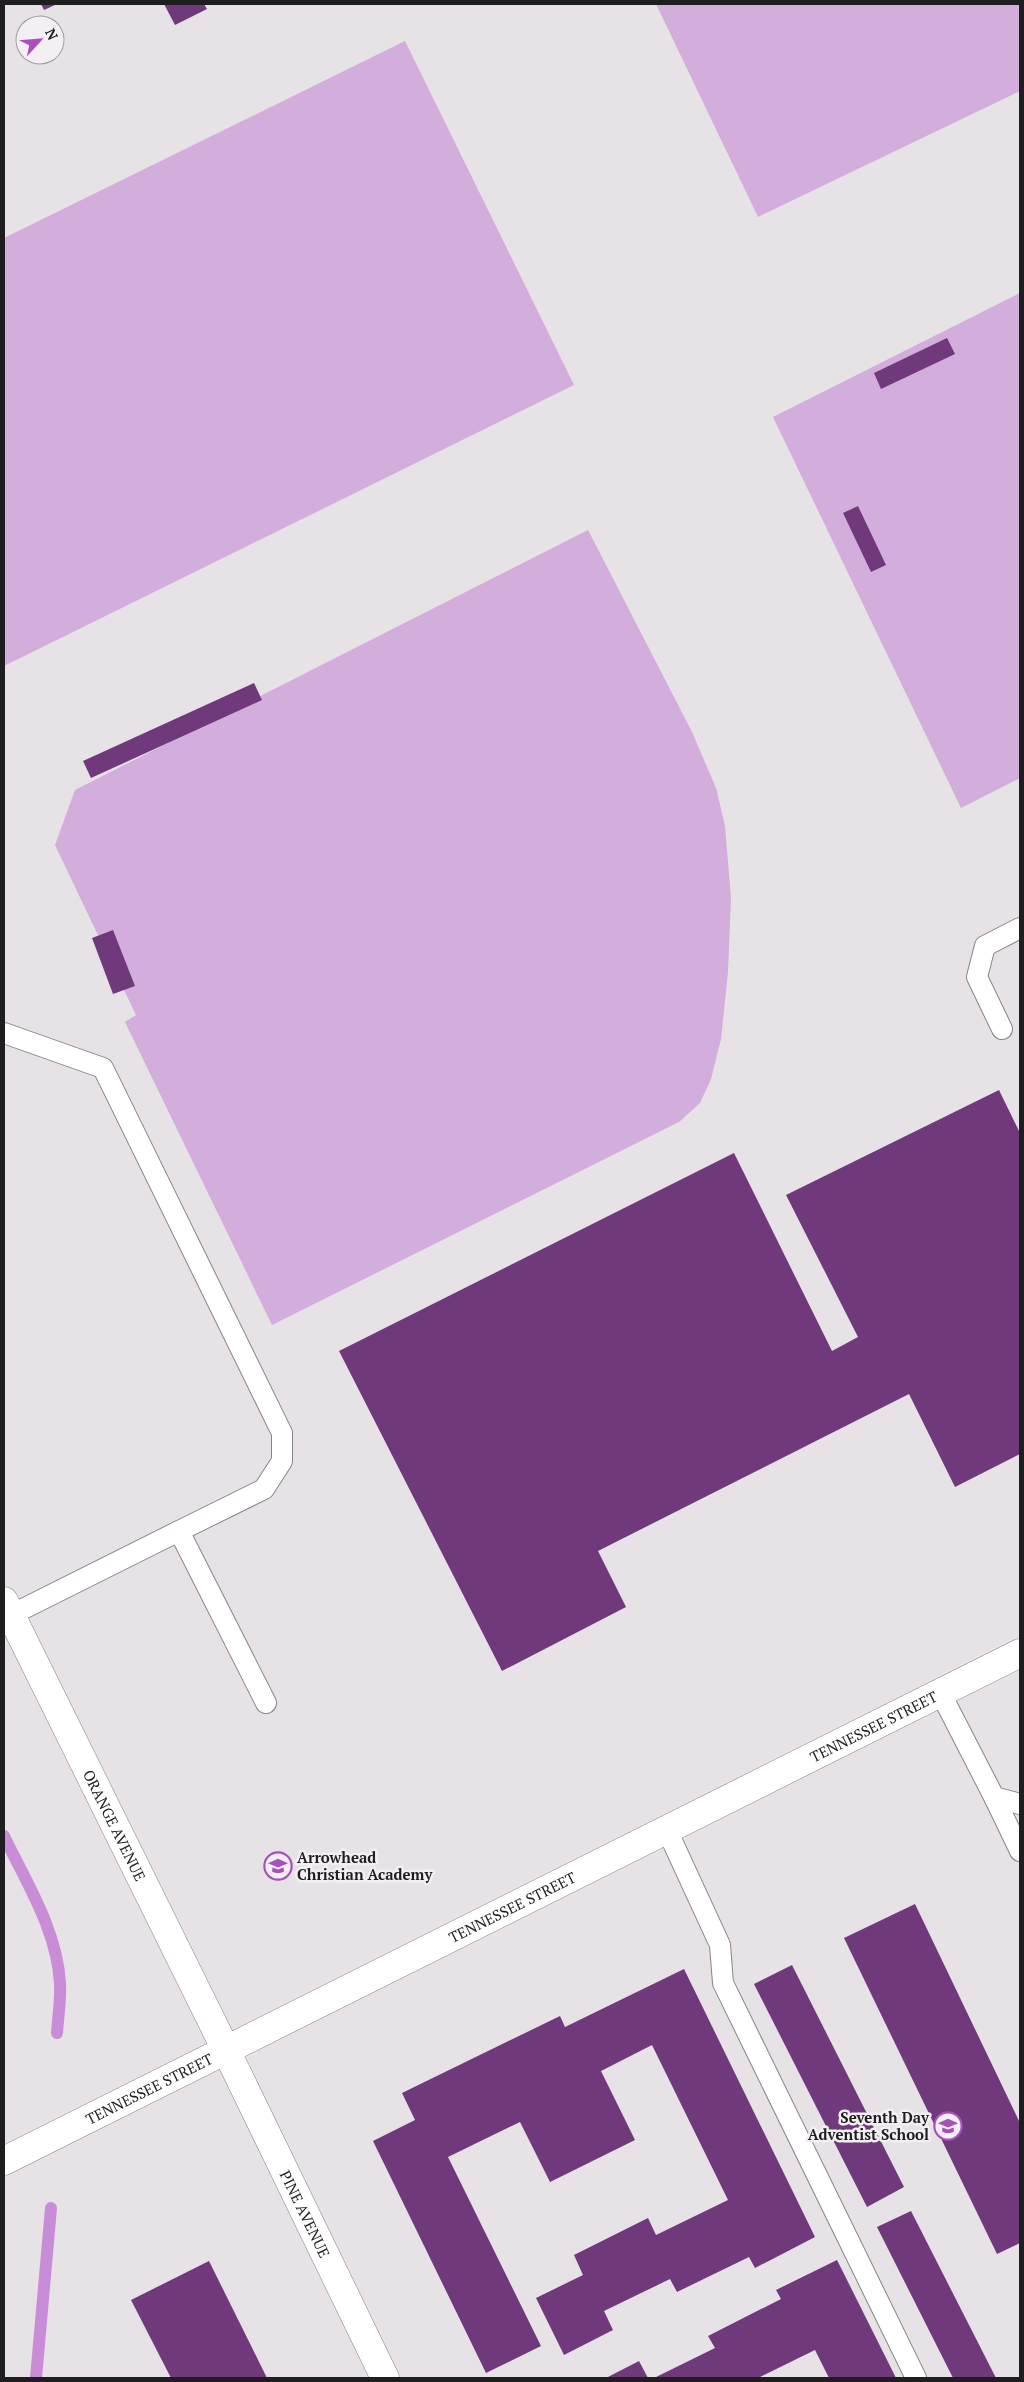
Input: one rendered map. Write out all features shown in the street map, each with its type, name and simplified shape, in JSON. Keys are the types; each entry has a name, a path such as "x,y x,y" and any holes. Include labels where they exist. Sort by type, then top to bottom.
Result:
{"main road":[{"name":"ORANGE AVENUE","path":"7,1608 226,2050"},
{"name":"TENNESSEE STREET","path":"4,2161 1020,1653"},
{"name":"PINE AVENUE","path":"226,2050 385,2378"}],"lane":[{"path":"1002,1029 977,977 985,946 1020,928"},
{"path":"4,1033 103,1068 282,1433 282,1461 264,1488 134,1554 7,1608"},
{"path":"179,1531 266,1703"},
{"path":"940,1692 1020,1850"},
{"path":"994,1797 1020,1804"},
{"path":"667,1830 720,1945 724,1983 916,2378"}],"shaded area":[{"path":"656,4 1020,4 1020,91 758,217"},
{"path":"405,41 574,385 4,666 4,238"},
{"path":"1020,293 1020,778 961,808 773,417"},
{"path":"588,530 692,732 716,788 725,826 731,898 728,972 721,1039 711,1079 700,1103 679,1122 272,1325 125,1022 136,1015 55,845 75,790"}],"building":[{"path":"41,4 57,4 44,10"},
{"path":"164,4 204,4 207,9 175,25"},
{"path":"947,338 955,354 881,389 874,373"},
{"path":"858,506 886,565 871,572 843,513"},
{"path":"254,683 262,700 91,778 83,761"},
{"path":"113,930 135,986 113,994 92,938"},
{"path":"999,1090 1020,1133 1020,1454 955,1487 909,1394 598,1551 626,1607 502,1671 339,1351 734,1153 832,1351 858,1337 786,1195"},
{"path":"915,1904 1020,2123 1020,2243 997,2254 844,1938"},
{"path":"792,1965 904,2187 867,2207 754,1984"},
{"path":"684,1969 815,2237 755,2268 749,2257 677,2292 670,2279 604,2311 613,2330 564,2355 536,2298 583,2275 574,2255 648,2218 656,2235 728,2200 652,2045 601,2071 635,2140 550,2182 520,2122 448,2157 541,2346 486,2373 373,2141 415,2120 402,2093 560,2016 565,2027"},
{"path":"911,2211 996,2378 953,2378 877,2227"},
{"path":"837,2260 896,2378 829,2378 815,2350 758,2378 654,2378 715,2348 708,2336 781,2299 776,2290"},
{"path":"209,2261 267,2378 171,2378 131,2300"},
{"path":"639,2361 648,2378 606,2378"}],"waterway":[{"path":"4,1836 31,1889 53,1944 58,1963 60,1983 57,2033"},
{"path":"36,2378 51,2208"}],"place":[{"name":"Arrowhead Christian Academy","path":"278,1866"},
{"name":"Seventh Day Adventist School","path":"948,2126"}]}
